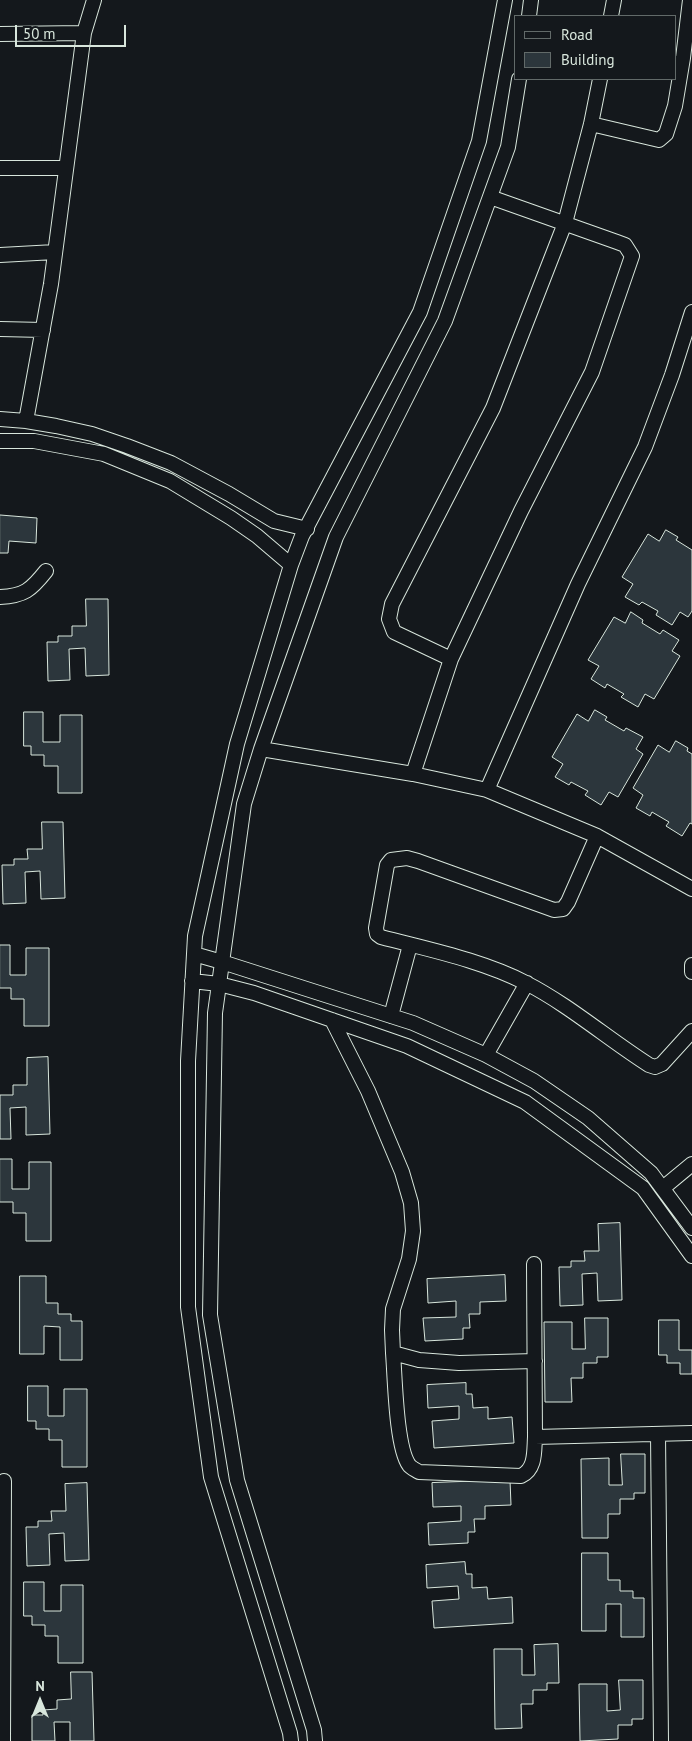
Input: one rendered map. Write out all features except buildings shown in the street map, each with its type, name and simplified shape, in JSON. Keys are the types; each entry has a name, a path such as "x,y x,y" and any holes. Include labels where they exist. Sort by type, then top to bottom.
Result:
{"street":[{"path":"26,421 55,252 84,33 94,0"},
{"path":"291,1741 211,1477 188,1307 188,1061 194,936 237,744 291,565 307,529 420,312 479,141 505,0"},
{"path":"529,15 531,0"},
{"path":"611,15 614,0"},
{"path":"591,124 659,140 666,134 675,106 684,58 690,0"},
{"path":"0,34 84,33"},
{"path":"314,1741 314,1730 237,1480 210,1315 215,1012 244,804 261,748 336,538 445,320 508,147 519,80"},
{"path":"451,659 394,632 389,619 392,604 493,408 565,223 591,124 600,80"},
{"path":"0,168 66,168"},
{"path":"413,774 451,659 521,511 592,372 632,256 625,245 490,197"},
{"path":"0,255 55,252"},
{"path":"487,790 578,584 645,447 692,312"},
{"path":"0,329 43,330"},
{"path":"0,419 26,421 92,434 136,449 171,463 274,521 307,529"},
{"path":"0,440 34,440 104,454 170,480 250,532 291,565"},
{"path":"0,597 24,593 34,587 46,571"},
{"path":"261,748 413,774 487,790 597,836 692,889"},
{"path":"597,836 568,902 563,910 560,911 418,861 407,858 391,860 387,865 376,932 381,937 489,967 526,983 576,1014 649,1065 662,1064 692,1031"},
{"path":"391,1016 410,945"},
{"path":"194,954 413,1023 486,1056 534,1081 588,1118 651,1173 692,1228"},
{"path":"692,965 692,972"},
{"path":"192,981 219,984 254,993 407,1046 525,1102 643,1188 692,1256"},
{"path":"486,1056 526,983"},
{"path":"332,1020 368,1091 402,1172 411,1203 413,1231 409,1259 393,1309 392,1330 398,1422 404,1451 410,1466 419,1472 521,1476 528,1473 532,1464 535,1437 534,1264"},
{"path":"663,1188 692,1164"},
{"path":"393,1353 419,1360 459,1363 535,1361"},
{"path":"535,1437 692,1433"},
{"path":"658,1434 662,1741"},
{"path":"3,1741 4,1482"}]}
